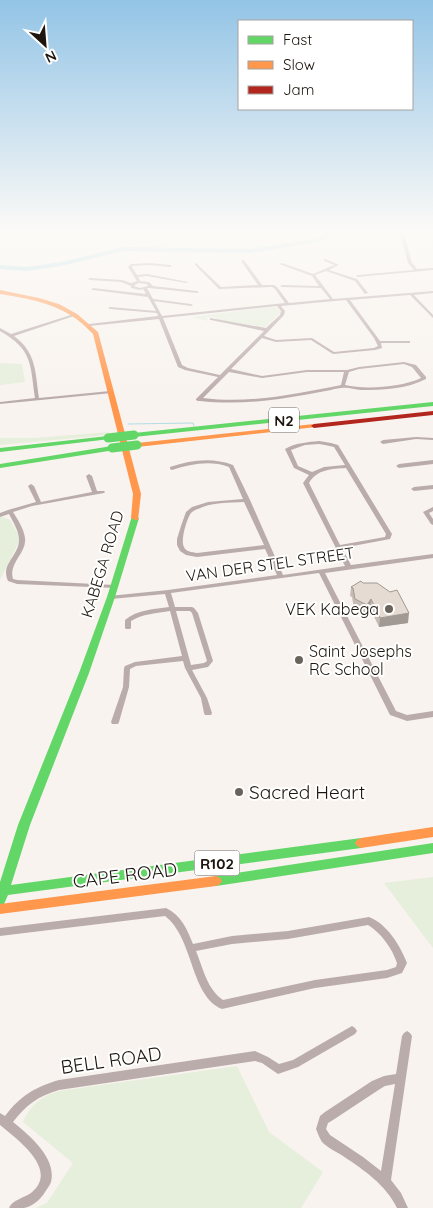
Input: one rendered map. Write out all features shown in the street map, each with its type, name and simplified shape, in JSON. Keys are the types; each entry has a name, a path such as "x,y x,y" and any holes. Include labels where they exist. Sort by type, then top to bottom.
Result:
{"main road":[{"name":"KABEGA ROAD","path":"0,292 42,300 75,315 89,325 96,333 137,494 136,516 112,592 84,673 24,825 1,894"},
{"name":"N2","path":"0,460 110,443 433,404"},
{"name":"N2","path":"136,440 433,413"},
{"name":"N2","path":"0,450 66,442 110,443"},
{"path":"0,466 110,443"},
{"name":"CAPE ROAD","path":"1,894 433,832"},
{"name":"CAPE ROAD","path":"0,909 279,872 433,848"}],"street":[{"path":"132,286 136,289 148,288 197,292"},
{"path":"218,286 220,288 242,286"},
{"path":"267,286 276,288 288,304"},
{"path":"297,286 323,287 332,300"},
{"path":"361,286 366,293"},
{"path":"148,288 180,366 220,376"},
{"path":"93,289 162,302 190,305"},
{"path":"89,325 161,319 288,304 433,292"},
{"path":"411,294 433,317"},
{"path":"261,336 276,341 312,340 320,343 333,353 378,349 381,346 379,342 347,299"},
{"path":"227,370 262,377 307,371 347,371 408,364 414,366 424,378 401,385 352,390 343,386 283,397 219,402 198,400 220,376 282,315 283,311 278,305"},
{"path":"110,308 158,312"},
{"path":"12,335 75,315"},
{"path":"211,319 268,330"},
{"path":"0,329 24,344 29,352 37,399"},
{"path":"379,342 395,344 409,342"},
{"path":"343,386 347,371"},
{"path":"0,403 110,392"},
{"path":"382,442 416,438 433,439"},
{"path":"312,474 296,467 288,449 298,446 332,444 337,447 389,536 380,541 339,547"},
{"path":"172,468 209,462 226,463 230,466 235,473 266,547 281,577"},
{"path":"399,466 433,462"},
{"path":"348,466 318,470 308,479 307,486 349,568"},
{"path":"0,515 38,504 98,493 89,476"},
{"path":"31,486 38,504"},
{"path":"414,488 433,487"},
{"path":"247,500 199,506 192,509 189,512 178,542 180,548 185,552 196,555 266,547"},
{"path":"433,509 426,512 433,523"},
{"name":"VAN DER STEL STREET","path":"10,511 22,539 21,547 8,575 13,582 112,592 168,592 433,556"},
{"path":"321,571 393,713 407,718 433,714"},
{"path":"168,592 188,668 204,698 208,713"},
{"path":"128,628 128,620 133,615 172,609 188,608 194,610 210,661 206,665 188,668"},
{"path":"115,722 126,688 127,668 135,664 185,658"},
{"path":"0,932 162,912 170,914 191,948 209,993 214,1000 222,1005 337,979 387,974 399,970 402,963 397,951 378,926 369,921 288,935 232,940 191,948"},
{"name":"BELL ROAD","path":"3,1120 31,1095 43,1089 255,1056 260,1057 278,1069 286,1068 352,1031"},
{"path":"385,1181 407,1036"},
{"path":"401,1078 384,1081 376,1085 324,1120 321,1129 326,1139 385,1181 396,1194 403,1208"},
{"path":"3,1120 41,1156 46,1168 46,1181 40,1192 14,1208"}],"green space":[{"path":"276,307 281,312 265,327 220,320 214,317 207,317 208,321 191,317"},
{"path":"0,363 22,364 25,382 0,385"},
{"path":"109,432 108,435 0,445 0,438 34,438"},
{"path":"0,516 10,520 18,534 19,542 0,580"},
{"path":"433,877 433,948 384,883"},
{"path":"237,1066 269,1132 323,1172 301,1208 36,1208 47,1203 73,1163 23,1122 33,1106 42,1099 59,1091"}],"building":[{"path":"361,581 363,583 377,583 390,592 397,590 409,613 380,618 371,599 367,605 355,599 353,588 351,587"}],"waterway":[{"path":"128,424 193,423 194,426"}],"traffic: fast":[{"path":"134,435 433,404"},
{"path":"108,438 134,435"},
{"path":"0,450 108,438"},
{"path":"112,448 137,445"},
{"path":"0,466 112,448"},
{"path":"0,900 24,825 84,673 111,597 135,518"},
{"path":"0,891 361,843"},
{"path":"216,881 433,848"}],"traffic: slow":[{"path":"0,292 39,299 58,306 75,315 96,333 137,494 135,518"},
{"path":"137,445 314,426"},
{"path":"361,843 433,832"},
{"path":"0,909 216,881"}],"traffic: jam":[{"path":"314,426 433,413"}],"place":[{"name":"VEK Kabega","path":"389,609"},
{"name":"Saint Josephs RC School","path":"299,660"},
{"name":"Sacred Heart","path":"239,792"}]}
